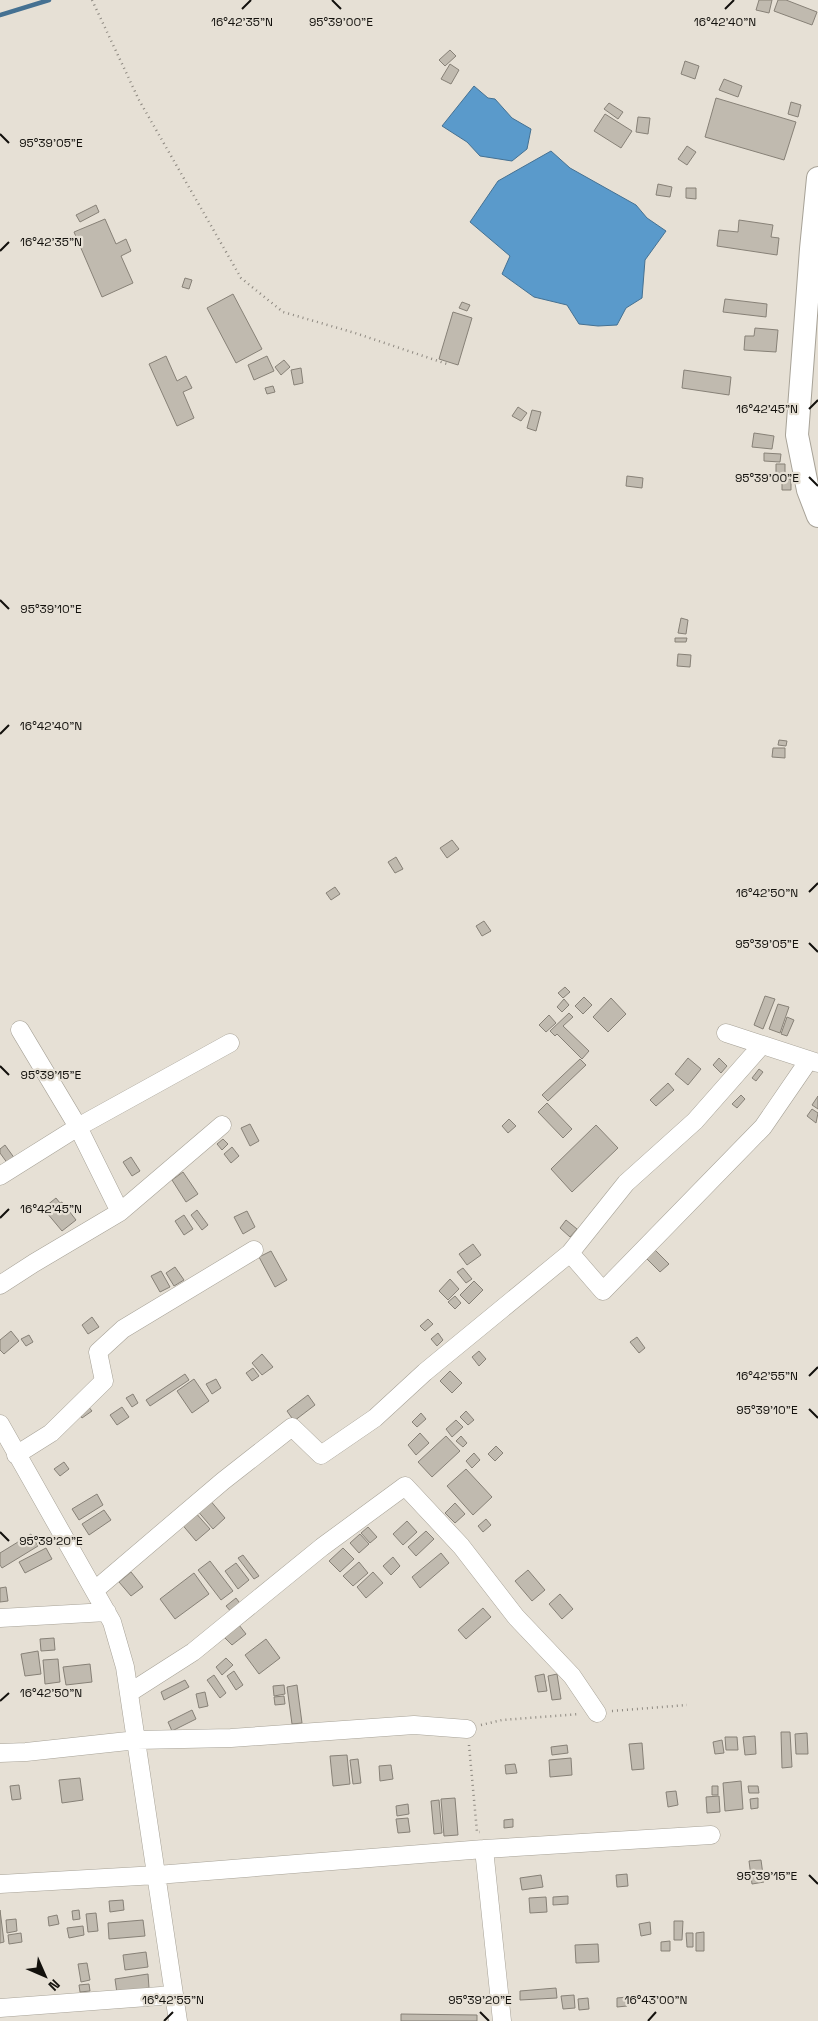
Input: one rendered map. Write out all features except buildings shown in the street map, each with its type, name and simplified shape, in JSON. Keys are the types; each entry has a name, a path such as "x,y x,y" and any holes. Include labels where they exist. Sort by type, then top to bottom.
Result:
{"street":[{"path":"818,178 797,435 808,490 818,516"},
{"path":"20,1030 78,1127 120,1212"},
{"path":"570,1253 603,1291 763,1127 813,1062 726,1032"},
{"path":"0,1176 78,1127 230,1043"},
{"path":"95,1590 223,1480 292,1427 321,1455 375,1418 425,1372 570,1253 626,1183 695,1121 762,1045"},
{"path":"0,1285 34,1262 120,1212 222,1125"},
{"path":"16,1455 51,1433 104,1381 98,1352 123,1329 254,1250"},
{"path":"0,1424 112,1622 125,1667 130,1693 178,2021"},
{"path":"130,1693 193,1652 322,1547 405,1486 461,1546 516,1617 572,1676 597,1713"},
{"path":"0,1618 107,1612"},
{"path":"0,1753 137,1740 231,1738 414,1725 468,1729"},
{"path":"0,1884 157,1875 484,1841 711,1835"},
{"path":"484,1841 502,2021"},
{"path":"0,2008 174,1995"}],"path":[{"path":"92,0 139,100 241,278 282,312 355,333 450,365"},
{"path":"484,1841 477,1832 468,1729 502,1720 687,1705"}],"water":[{"path":"474,86 488,98 495,99 512,118 531,129 527,149 512,161 480,156 467,142 442,126"},
{"path":"551,151 570,168 636,205 647,218 666,231 645,260 642,298 626,308 617,325 579,324 567,305 534,297 502,274 510,256 470,222 498,181"}],"waterway":[{"path":"0,15 49,0"}]}
